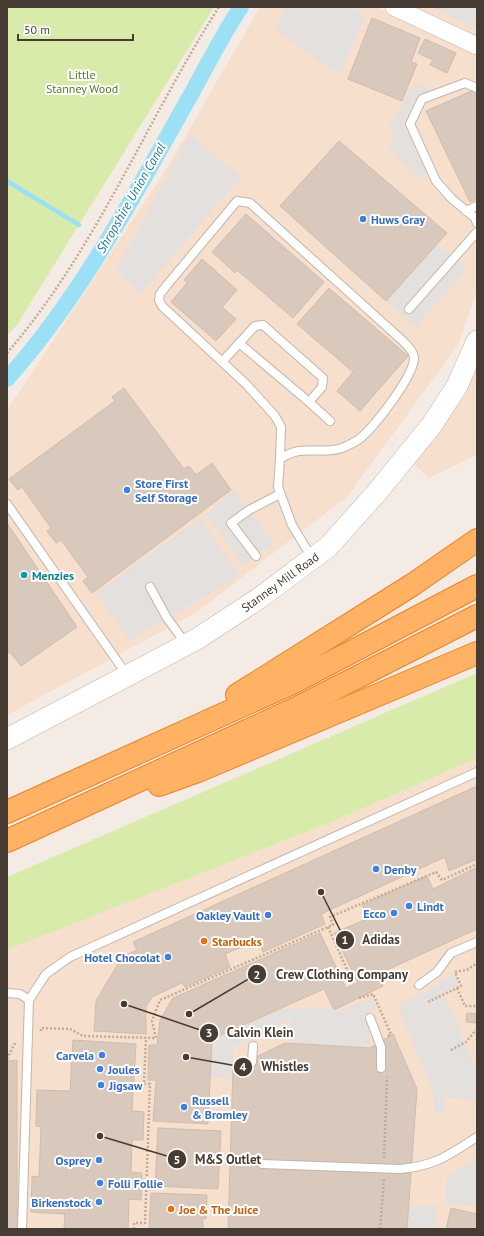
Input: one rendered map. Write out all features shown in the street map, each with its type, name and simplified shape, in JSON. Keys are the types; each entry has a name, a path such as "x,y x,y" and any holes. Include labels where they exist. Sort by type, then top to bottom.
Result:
{"highway":[{"path":"159,742 260,682 412,585 477,540"},
{"path":"7,812 290,684 477,586"},
{"path":"7,840 297,708 477,616"},
{"path":"35,828 198,771 477,653"}],"street":[{"path":"394,7 477,46"},
{"name":"Stanney Mill Road","path":"7,739 186,644 258,599 328,547 373,497 431,426 457,386 477,341"}],"lane":[{"path":"477,88 466,83 422,99 410,124 436,181 452,199 474,218 477,224"},
{"path":"280,459 298,451 332,450 341,448 358,439 379,418 404,384 413,365 414,357 412,350 250,204 237,201 180,267 160,294 159,300 162,306 222,362 275,416 280,427 278,487 292,525 312,558"},
{"path":"466,211 477,206"},
{"path":"409,309 477,232"},
{"path":"222,362 255,326 262,326 323,378 322,387 309,402"},
{"path":"239,343 330,421"},
{"path":"256,556 231,523 249,510 280,494"},
{"path":"7,504 128,675"},
{"path":"150,587 167,618 186,644"},
{"path":"22,1229 29,1000 46,974 70,957 477,772"},
{"path":"419,985 437,972 451,953 477,942"},
{"path":"7,993 20,994 29,1000"},
{"path":"370,1018 381,1047 384,1070"},
{"path":"252,1062 253,1046"},
{"path":"262,1164 400,1170 431,1164 441,1160 477,1137"}],"path":[{"path":"7,353 26,331 66,274 94,228 219,7"},
{"path":"41,1028 70,1029 83,1036 156,1038 152,1020 160,1000 333,925 330,917 436,872 442,880 477,864"},
{"path":"328,927 354,985"},
{"path":"428,1002 461,986 455,972 467,970 477,963"},
{"path":"457,988 465,1006 477,1006"},
{"path":"359,998 373,994 382,1012"},
{"path":"477,1018 477,1042"},
{"path":"451,1050 466,1042 476,1030"},
{"path":"134,1229 134,1222 145,1223 150,1084 144,1084 146,1038"},
{"path":"380,1229 384,1169 384,1070"}],"shaded area":[{"path":"260,7 377,7 477,53 477,291 458,345 347,497 194,614 7,715 7,410 165,171"},
{"path":"285,7 351,7 366,16 339,75 275,29"},
{"path":"411,7 477,7 477,36"},
{"path":"432,7 469,7 477,10 477,29"},
{"path":"416,82 434,91 426,101 417,95 404,121 406,131 431,167 420,179 388,146 396,134 388,127"},
{"path":"190,135 241,177 140,294 116,269"},
{"path":"437,244 467,269 416,327 386,301"},
{"path":"477,361 477,455 429,478 413,463"},
{"path":"234,490 274,543 243,565 206,514"},
{"path":"200,518 240,576 129,640 96,593"},
{"path":"477,758 477,1229 7,1229 7,950 334,821"},
{"path":"454,974 458,985 443,993 477,1071 477,1100 445,1098 444,1113 434,1113 432,1089 397,1005 439,985 438,981"},
{"path":"372,997 377,1008 367,1012 370,1048 292,1043 292,1019 233,1047 233,1079 211,1077 212,1039 279,1009 332,1008 334,1013"},
{"path":"477,1158 477,1206 446,1205 446,1178"},
{"path":"409,1205 437,1205 436,1229 407,1229"}],"green space":[{"name":"Little Stanney Wood","path":"7,7 214,7 17,325 7,335"},
{"path":"477,673 477,758 334,821 7,950 7,877"}],"building":[{"path":"372,18 420,38 411,62 417,64 402,101 348,79"},
{"path":"425,39 456,53 447,73 430,65 433,60 418,53"},
{"path":"474,90 477,95 477,199 470,202 426,111"},
{"name":"Huws Gray","path":"339,141 447,233 386,301 280,206"},
{"path":"246,214 324,282 293,318 237,270 235,273 212,252"},
{"path":"202,259 237,290 222,307 236,319 216,341 171,302 187,283 184,280"},
{"path":"329,288 408,356 360,411 337,391 353,372 297,324"},
{"name":"Store First Self Storage","path":"124,388 184,469 189,466 196,475 212,463 231,490 92,593 83,581 88,577 61,540 56,543 47,531 51,528 22,487 18,490 9,479 115,401 112,397"},
{"name":"Menzies","path":"7,523 77,627 21,666 10,652 7,654"},
{"path":"477,786 477,859 449,871 445,857 321,914 325,924 263,952 258,940 225,954 230,967 185,987 182,983 152,997 146,1006 146,1034 94,1031 96,1001 122,957 137,950 133,942"},
{"path":"477,867 477,929 378,974 383,986 334,1010 324,989 212,1039 208,1124 153,1121 156,1080 148,1080 149,1045 157,1045 160,1020 173,998 320,933 346,988 358,983 334,933 369,918 362,905 427,876 433,889"},
{"path":"467,1013 477,1014 476,1023 466,1022"},
{"path":"393,1034 417,1089 407,1229 228,1229 233,1068 285,1043 370,1048"},
{"path":"73,1040 136,1044 132,1111 144,1112 143,1140 132,1140 131,1172 142,1173 141,1200 129,1199 128,1229 64,1229 65,1214 31,1212 32,1176 39,1177 41,1127 36,1126 37,1090 70,1091"},
{"path":"17,1060 17,1229 7,1229 7,1061"},
{"path":"158,1128 221,1131 218,1189 155,1186"},
{"path":"151,1193 207,1195 206,1219 203,1218 203,1229 149,1229"},
{"path":"451,1208 477,1214 477,1229 446,1229"}],"waterway":[{"name":"Shropshire Union Canal","path":"7,379 35,346 60,312 108,240 241,7"},
{"path":"7,181 79,225"}],"place":[{"name":"Huws Gray","path":"363,219"},
{"name":"Store First Self Storage","path":"127,490"},
{"name":"Menzies","path":"24,575"},
{"name":"Denby","path":"376,869"},
{"name":"Adidas","path":"321,892"},
{"name":"Lindt","path":"409,906"},
{"name":"Ecco","path":"394,913"},
{"name":"Oakley Vault","path":"268,915"},
{"name":"Starbucks","path":"204,941"},
{"name":"Hotel Chocolat","path":"168,957"},
{"name":"Calvin Klein","path":"124,1004"},
{"name":"Crew Clothing Company","path":"189,1014"},
{"name":"Carvela","path":"102,1055"},
{"name":"Whistles","path":"186,1057"},
{"name":"Joules","path":"100,1069"},
{"name":"Jigsaw","path":"101,1085"},
{"name":"Russell & Bromley","path":"184,1107"},
{"name":"M&S Outlet","path":"100,1136"},
{"name":"Osprey","path":"99,1160"},
{"name":"Folli Follie","path":"100,1183"},
{"name":"Birkenstock","path":"99,1202"},
{"name":"Joe & The Juice","path":"171,1209"}]}
